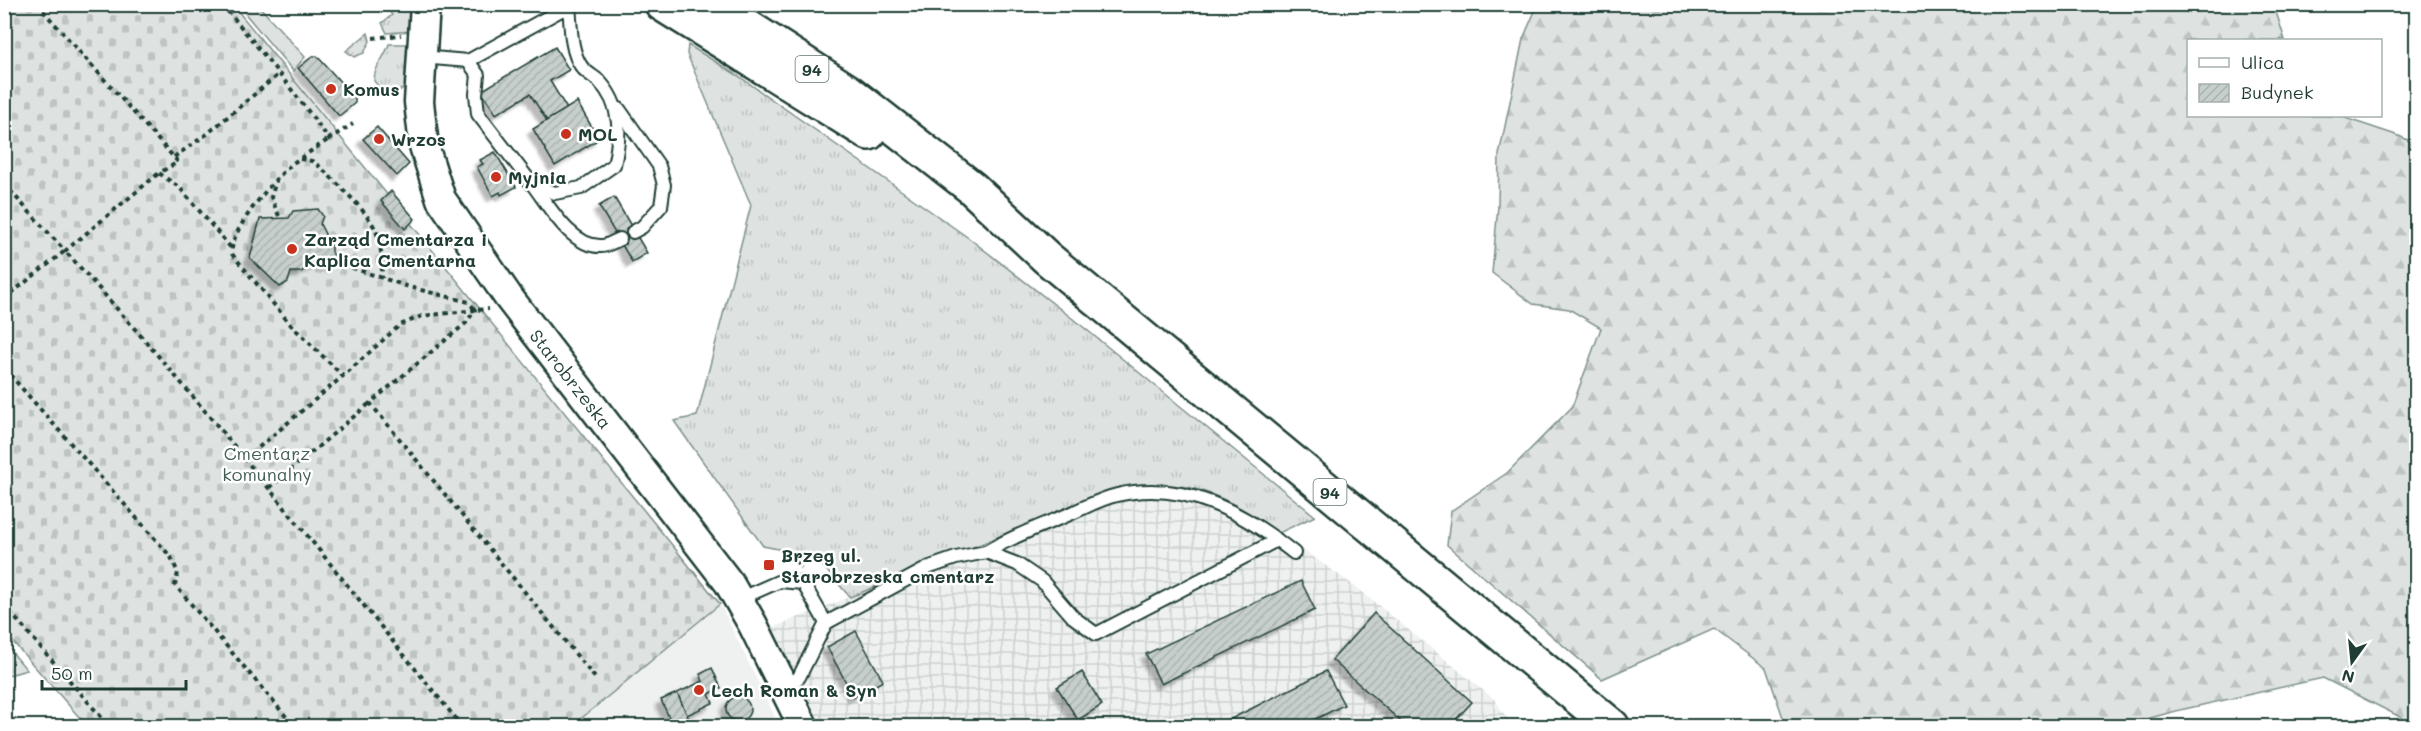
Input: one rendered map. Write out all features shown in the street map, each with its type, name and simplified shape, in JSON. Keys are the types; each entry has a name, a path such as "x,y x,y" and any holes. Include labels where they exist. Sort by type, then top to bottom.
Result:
{"main road":[{"name":"94","path":"662,4 856,124 1047,258"},
{"name":"94","path":"712,4 866,105 972,188 1047,258 1612,726"}],"street":[{"name":"Starobrzeska","path":"424,4 419,102 424,146 441,199 508,298 740,599 803,726"}],"lane":[{"path":"421,57 468,61 570,5 574,47 581,66 600,82 659,166 664,185 661,206 642,227 633,232"},
{"path":"468,61 477,75 478,114 561,223 578,240 602,246 620,239"},
{"path":"532,184 555,193 581,188 614,165 620,124 612,99"},
{"path":"785,691 799,677 826,623 930,567 956,558 986,552 1004,541 1115,495 1143,490 1175,492 1211,502 1244,516 1294,553"},
{"path":"986,552 1017,564 1042,581 1072,617 1096,634 1277,540"},
{"path":"740,599 780,581 803,583 826,623"}],"path":[{"path":"4,299 159,173 178,162 37,4"},
{"path":"222,4 280,73 329,139"},
{"path":"174,157 207,134 280,73"},
{"path":"231,248 242,224 277,178 300,159 353,124"},
{"path":"300,159 312,161 319,166 369,220 376,231 382,257 382,278"},
{"path":"159,173 180,188 231,248 232,254 291,325 343,376"},
{"path":"277,178 271,197 279,216"},
{"path":"4,184 137,330 462,726"},
{"path":"335,262 382,278 469,302 475,310"},
{"path":"245,459 400,325 422,316 496,308 508,298"},
{"path":"268,488 466,323 475,310"},
{"path":"4,368 171,557 178,573 175,585 190,606 294,726"},
{"path":"370,403 596,679"},
{"path":"4,605 109,726"}],"shaded area":[{"path":"1156,485 1187,488 1232,503 1255,516 1356,587 1495,700 1512,726 818,726 769,629 1007,534 1116,486"},
{"path":"720,604 775,717 753,726 572,726"}],"green space":[{"path":"1538,4 2267,5 2276,12 2285,39 2187,39 2187,117 2342,117 2416,144 2416,725 2323,678 2120,726 1786,726 1766,668 1714,629 1602,679 1447,545 1451,511 1507,473 1572,407 1601,328 1569,309 1533,304 1492,273 1498,206 1499,155 1523,39"},
{"name":"Cmentarz komunalny","path":"4,5 233,5 720,604 572,726 87,726 5,633"},
{"path":"238,5 258,5 305,57 293,71"},
{"path":"384,5 413,5 412,31 387,33 382,23 392,15"},
{"path":"368,33 370,41 364,53 354,57 346,51"},
{"path":"389,44 413,44 406,87 395,93 382,91 374,81 376,71"},
{"path":"688,45 737,75 970,239 1082,326 1315,516 1279,533 1235,505 1200,490 1171,485 1121,487 850,597 814,556 763,546 674,421 697,416 751,205 687,54"},
{"path":"5,644 27,670 5,676"}],"building":[{"path":"555,47 569,70 550,81 567,109 547,121 530,94 496,114 481,91"},
{"name":"Komus","path":"313,56 317,56 355,98 355,103 339,116 298,68"},
{"name":"MOL","path":"577,102 599,139 555,166 533,129"},
{"path":"377,127 409,164 397,176 363,139"},
{"name":"Myjnia","path":"495,152 516,187 501,195 500,192 493,196 477,167 483,164 480,160"},
{"path":"391,191 415,219 405,229 381,201"},
{"path":"614,197 647,253 632,262 599,206"},
{"name":"Zarząd Cmentarza i Kaplica Cmentarna","path":"318,209 323,216 320,224 331,246 331,252 336,257 333,267 321,263 301,272 291,272 288,282 280,287 250,258 260,219 289,218 293,211"},
{"path":"1301,581 1315,610 1161,684 1146,654"},
{"path":"1374,613 1472,702 1450,726 1406,726 1332,660"},
{"path":"856,631 883,681 854,697 827,647"},
{"name":"Lech Roman & Syn","path":"712,668 721,688 709,694 713,703 687,715 677,693 703,681 700,674"},
{"path":"1326,671 1344,705 1301,726 1217,726"},
{"path":"1082,672 1102,705 1078,720 1057,687"},
{"path":"677,693 693,726 673,726 661,700"},
{"path":"738,697 747,700 750,709 747,718 738,721 729,718 726,709 729,700"}],"place":[{"name":"Komus","path":"331,89"},
{"name":"MOL","path":"566,134"},
{"name":"Wrzos","path":"379,139"},
{"name":"Myjnia","path":"496,177"},
{"name":"Zarząd Cmentarza i Kaplica Cmentarna","path":"292,249"},
{"name":"Brzeg ul. Starobrzeska cmentarz","path":"769,565"},
{"name":"Lech Roman & Syn","path":"699,690"}]}
